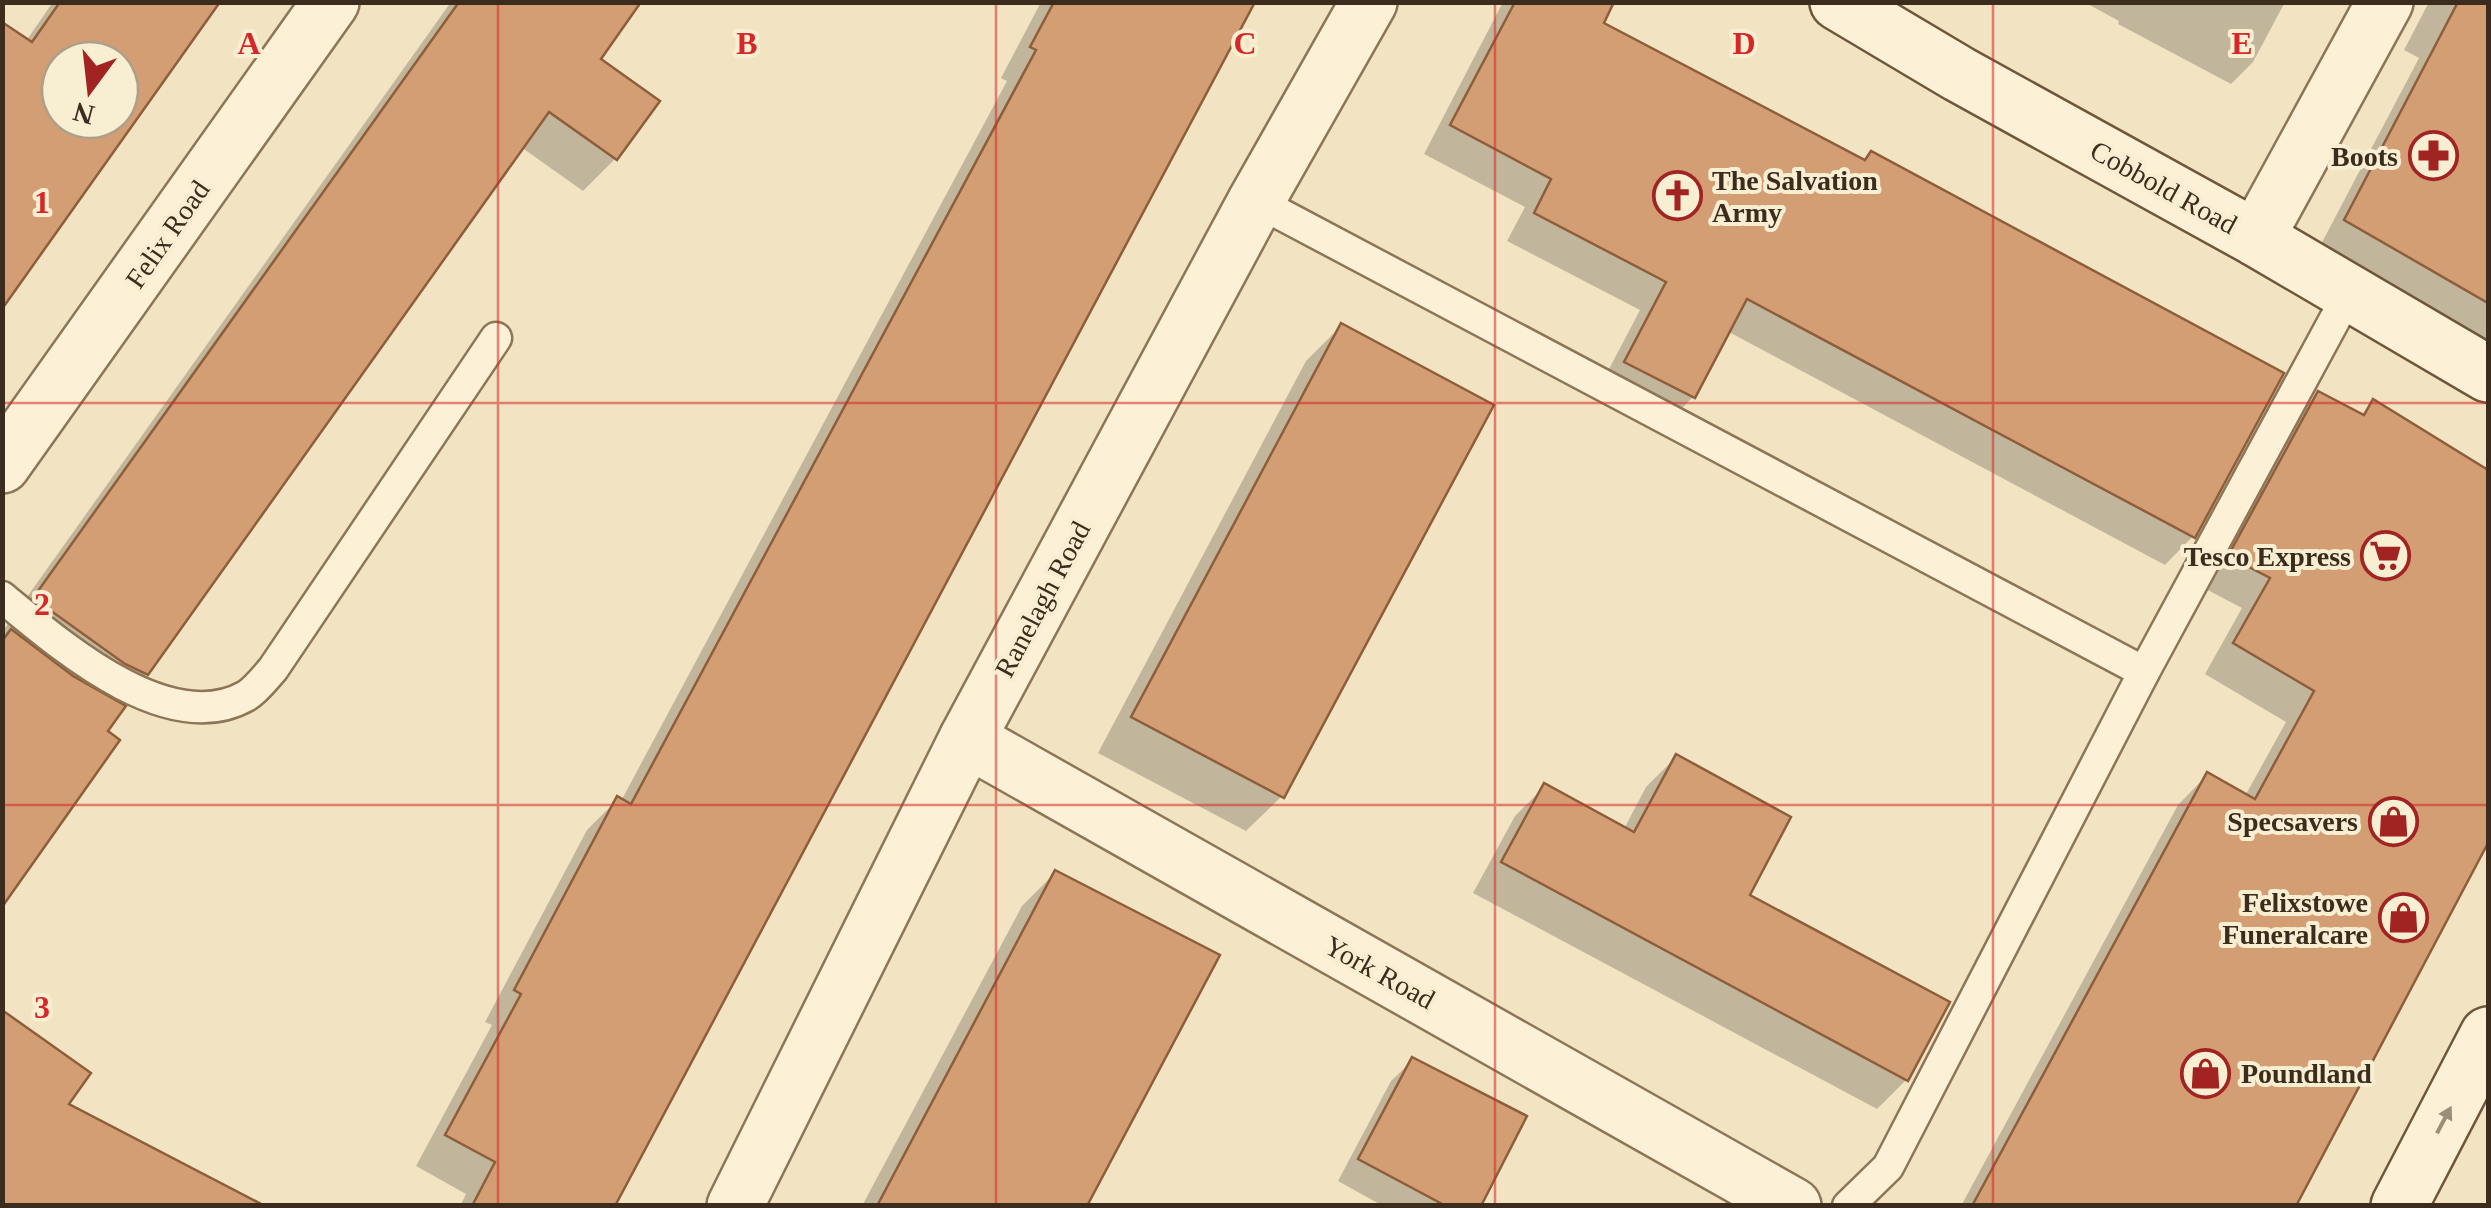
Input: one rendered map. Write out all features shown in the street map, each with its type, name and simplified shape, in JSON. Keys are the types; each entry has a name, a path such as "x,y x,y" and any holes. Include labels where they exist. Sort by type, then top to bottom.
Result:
{"street":[{"name":"Felix Road","path":"2,465 330,2"},
{"name":"Ranelagh Road","path":"735,1206 967,739 1256,200 1368,2"},
{"name":"Cobbold Road","path":"1838,2 2488,374"},
{"path":"2256,238 2385,2"},
{"name":"York Road","path":"967,739 1793,1206"},
{"path":"2399,1206 2488,1034"}],"lane":[{"path":"1256,200 2144,672"},
{"path":"1848,1206 1888,1166 2144,672 2349,293"},
{"path":"2,597 44,632 130,688 176,706 221,706 248,695 273,669 496,338"}],"building":[{"path":"60,2 220,2 140,115 140,40 40,40 40,140 122,140 2,309 2,22 32,42"},
{"path":"459,2 641,2 601,59 660,101 617,160 549,112 148,675 125,664 33,598"},
{"path":"1054,2 1255,2 615,1206 472,1206 495,1162 445,1135 521,994 514,990 617,796 631,804 1036,50 1030,47"},
{"path":"1515,2 1614,2 1604,23 1865,160 1871,151 2284,373 2195,538 1747,299 1695,398 1624,362 1666,282 1534,213 1551,179 1450,125"},
{"name":"Boots","path":"2458,2 2488,2 2488,303 2344,220"},
{"path":"1341,323 1494,405 1284,798 1131,717"},
{"path":"2318,391 2364,415 2373,399 2488,470 2488,843 2296,1206 1972,1206 2207,772 2255,799 2314,691 2233,643 2270,578 2228,556"},
{"path":"11,629 73,676 126,706 108,731 120,740 2,907 2,641"},
{"path":"1676,754 1791,817 1750,895 1950,1002 1908,1081 1501,862 1544,783 1634,832"},
{"path":"1055,870 1220,955 1087,1206 877,1206"},
{"path":"2,1010 91,1073 69,1104 265,1206 2,1206"},
{"path":"1412,1057 1527,1116 1481,1206 1446,1206 1358,1159"}],"place":[{"name":"Boots","path":"2433,156"},
{"name":"The Salvation Army","path":"1677,196"},
{"name":"Tesco Express","path":"2386,556"},
{"name":"Specsavers","path":"2393,821"},
{"name":"Felixstowe Funeralcare","path":"2403,918"},
{"name":"Poundland","path":"2206,1073"}]}
